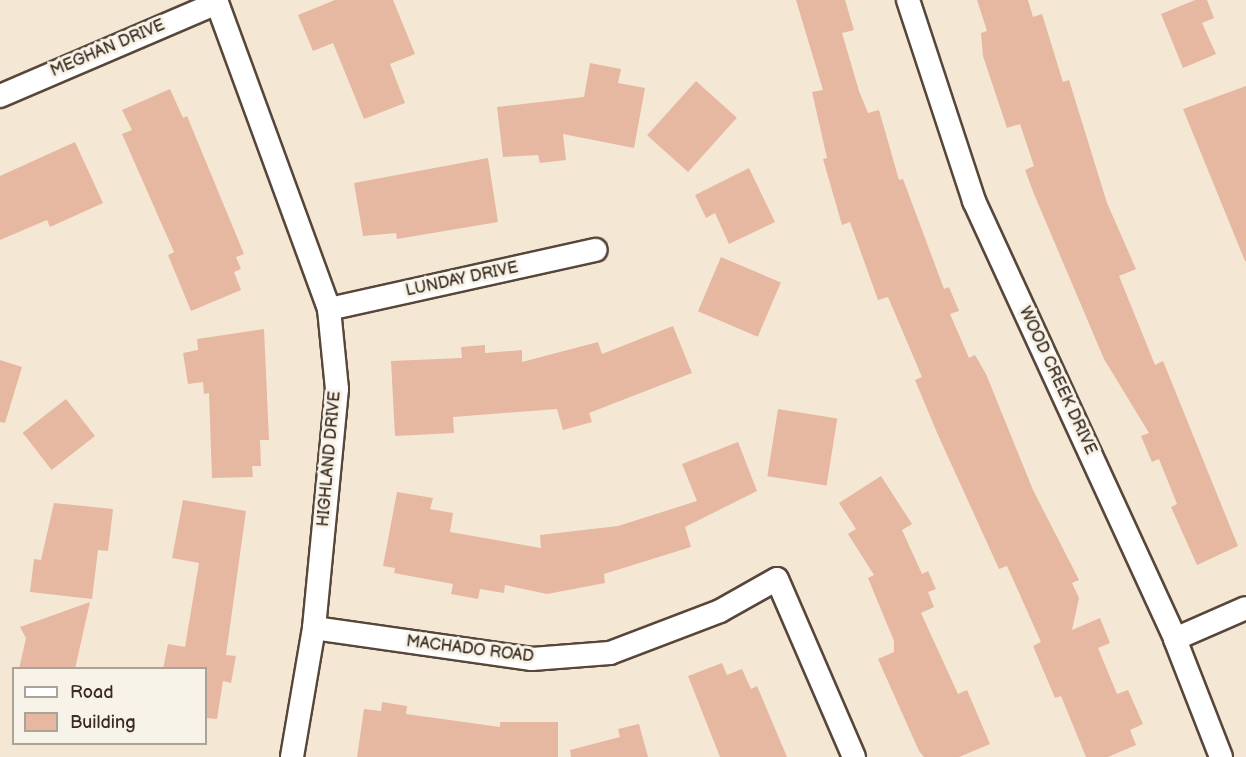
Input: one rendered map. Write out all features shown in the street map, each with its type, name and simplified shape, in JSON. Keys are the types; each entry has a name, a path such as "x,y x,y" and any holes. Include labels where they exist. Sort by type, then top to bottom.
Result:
{"street":[{"name":"WOOD CREEK DRIVE","path":"908,0 974,201 1175,639 1221,757"},
{"name":"MEGHAN DRIVE","path":"0,96 216,1"},
{"name":"HIGHLAND DRIVE","path":"216,1 329,309 337,389 314,627 292,757"},
{"name":"LUNDAY DRIVE","path":"329,309 596,250"},
{"name":"MACHADO ROAD","path":"314,627 532,659 610,653 720,611 777,579 854,757"},
{"path":"1175,639 1246,608"}],"building":[{"path":"335,0 393,0 415,54 390,64 405,103 364,119 333,43 313,51 298,15"},
{"path":"796,0 845,0 854,30 842,33 859,91 868,113 879,110 899,180 903,179 944,289 949,287 959,311 950,314 969,358 975,355 986,374 1033,490 1079,580 1072,583 1079,598 1072,630 1100,618 1110,643 1098,648 1117,694 1128,690 1143,724 1130,730 1136,745 1108,757 1086,757 1061,696 1055,698 1033,646 1041,642 1007,566 999,569 938,435 915,380 922,377 888,297 878,300 850,222 842,225 823,159 827,158 812,92 823,90"},
{"path":"977,0 1028,0 1033,17 1042,14 1063,82 1069,80 1107,203 1136,269 1119,276 1155,365 1163,361 1238,546 1197,565 1171,507 1177,504 1159,459 1152,462 1141,436 1149,433 1104,359 1034,194 1025,170 1034,166 1020,124 1007,128 983,56 981,33 987,31"},
{"path":"1195,0 1207,0 1214,18 1202,23 1216,54 1183,68 1161,14"},
{"path":"590,63 621,69 618,83 645,88 634,148 563,134 566,160 540,163 538,155 503,157 497,107 584,97"},
{"path":"696,81 737,118 688,172 647,135"},
{"path":"1246,86 1246,261 1245,261 1183,109"},
{"path":"170,89 183,118 187,116 244,254 236,257 241,269 234,272 241,290 191,311 168,255 174,252 122,134 132,130 122,110"},
{"path":"75,142 103,203 50,227 47,220 0,240 0,176"},
{"path":"488,158 498,222 397,239 396,233 363,236 354,183"},
{"path":"749,168 775,222 729,244 715,213 706,218 695,195"},
{"path":"721,257 781,282 758,337 698,311"},
{"path":"673,326 692,373 589,413 592,422 563,430 557,409 453,417 454,433 395,436 391,361 462,358 461,347 485,345 485,353 522,350 522,362 598,342 602,354"},
{"path":"264,329 269,440 260,440 261,466 252,466 253,477 212,478 209,393 204,394 203,382 188,384 183,353 198,350 197,339"},
{"path":"0,360 22,367 5,423 0,422"},
{"path":"66,399 95,436 52,470 23,433"},
{"path":"778,409 837,418 827,486 767,476"},
{"path":"738,442 757,491 685,527 691,547 604,574 605,583 547,594 505,585 504,593 480,589 478,599 451,594 453,584 394,573 395,568 383,566 397,492 433,498 430,509 453,513 450,532 541,548 540,535 618,526 697,501 682,464"},
{"path":"881,476 912,524 902,530 922,574 928,571 936,589 928,592 934,607 921,613 958,694 967,690 990,744 959,757 924,757 919,751 878,659 894,652 894,641 868,578 874,575 848,534 856,529 839,503"},
{"path":"183,500 246,511 226,655 236,656 231,683 223,681 217,719 207,718 207,667 163,667 168,644 185,647 199,563 172,558"},
{"path":"54,503 113,509 108,551 98,550 92,599 30,592 34,559 41,560"},
{"path":"90,602 75,667 19,667 26,638 20,627"},
{"path":"722,663 727,675 742,669 751,689 757,686 787,757 720,757 688,676"},
{"path":"382,702 407,706 406,714 500,727 500,722 558,722 558,757 357,757 364,709 381,711"},
{"path":"639,724 648,757 571,757 570,750 620,737 618,729"}]}
